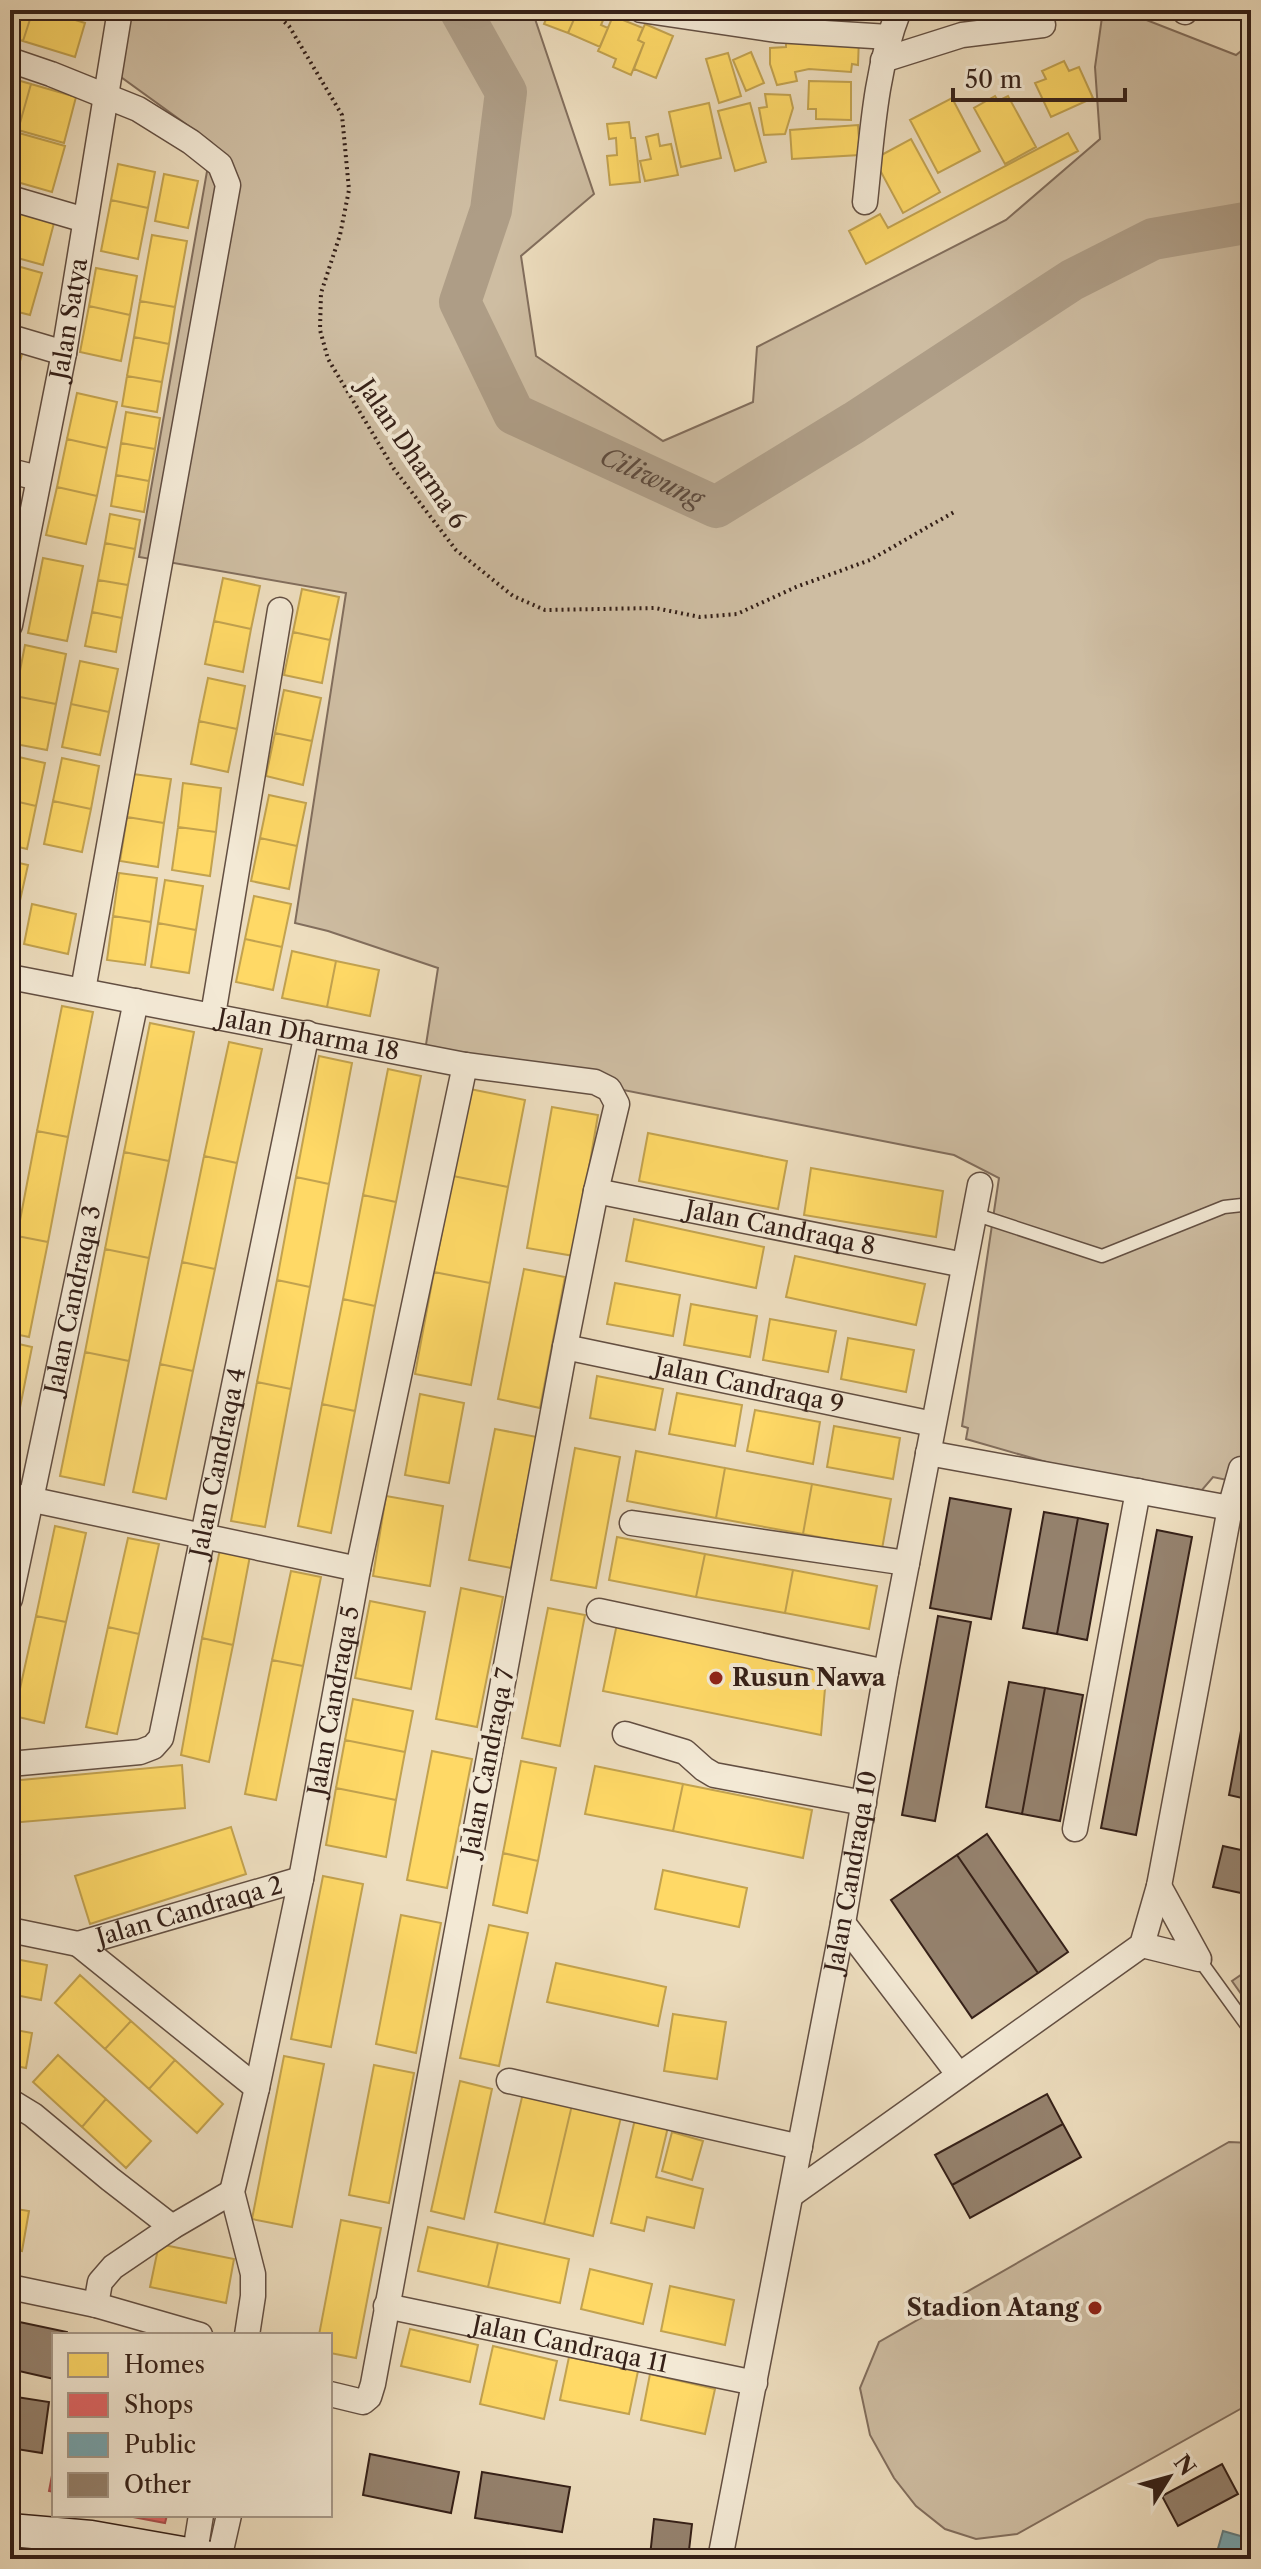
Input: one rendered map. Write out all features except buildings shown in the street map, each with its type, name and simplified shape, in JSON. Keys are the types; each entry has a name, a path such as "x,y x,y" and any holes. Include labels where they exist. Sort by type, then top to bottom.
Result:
{"main road":[{"path":"16,2531 91,2537 142,2552 206,2558"},
{"path":"16,2531 71,2559"}],"street":[{"name":"Jalan Satya","path":"10,625 64,353 120,10"},
{"path":"641,10 886,48 1043,25"},
{"path":"865,202 886,48 899,10"},
{"path":"10,60 138,109 191,142 220,165 228,185 83,990"},
{"path":"10,198 85,220"},
{"path":"10,337 64,353"},
{"path":"10,471 38,478"},
{"path":"213,1015 280,610"},
{"name":"Jalan Dharma 18","path":"10,977 465,1065 595,1082 609,1089"},
{"name":"Jalan Candraqa 3","path":"10,1599 20,1498 136,1001"},
{"name":"Jalan Candraqa 4","path":"10,1764 140,1752 153,1747 161,1738 307,1033"},
{"name":"Jalan Candraqa 5","path":"247,2333 253,2274 232,2192 301,1879 358,1569 465,1065"},
{"name":"Jalan Candraqa 7","path":"332,2395 359,2402 368,2399 565,1347 617,1104 609,1089"},
{"name":"Jalan Candraqa 10","path":"720,2559 843,1923 886,1672 980,1185"},
{"name":"Jalan Candraqa 8","path":"596,1191 964,1265"},
{"name":"Jalan Candraqa 9","path":"565,1347 933,1424"},
{"path":"928,1453 1230,1508"},
{"path":"791,2195 1142,1945 1159,1886 1230,1508 1241,1469"},
{"path":"1075,1829 1138,1491"},
{"path":"20,1498 358,1569"},
{"path":"632,1523 907,1563"},
{"path":"599,1611 886,1672"},
{"path":"625,1734 685,1752 714,1775 864,1803"},
{"name":"Jalan Candraqa 2","path":"78,1944 301,1879"},
{"path":"1159,1886 1199,1959"},
{"path":"843,1923 959,2075"},
{"name":"Jalan Candraqa 2","path":"10,1930 78,1944 257,2088"},
{"path":"1142,1945 1199,1959"},
{"path":"509,2081 800,2147"},
{"path":"10,2101 33,2115 172,2227"},
{"path":"96,2305 98,2286 107,2272 172,2227 232,2192"},
{"path":"10,2287 96,2305 193,2333"},
{"name":"Jalan Candraqa 11","path":"386,2306 755,2383"},
{"path":"201,2517 206,2558"},
{"path":"206,2558 228,2517"}],"lane":[{"path":"974,1214 1102,1256 1224,1207 1251,1204"},
{"path":"1199,1959 1251,2031"}],"path":[{"name":"Jalan Dharma 6","path":"271,10 289,26 342,115 349,190 340,235 321,293 320,330 328,359 394,469 456,550 513,596 545,610 655,608 700,617 737,614 796,587 870,560 954,512"}],"shaded area":[{"path":"118,10 532,10 594,194 521,256 536,356 663,441 753,402 757,347 1006,220 1100,139 1095,67 1103,10 1121,10 1236,55 1251,43 1251,1485 1213,1477 1202,1490 1081,1472 966,1439 968,1428 962,1426 999,1178 954,1155 425,1051 438,968 295,923 346,593 139,557 212,143 103,64"},
{"path":"1251,1968 1251,2008 1232,1981"},
{"name":"Stadion Atang","path":"1229,2142 1251,2143 1251,2403 1017,2534 976,2539 945,2529 916,2506 894,2478 870,2435 860,2388 879,2342"}],"waterway":[{"name":"Ciliwung","path":"460,10 506,92 491,210 460,302 514,414 716,507 855,422 1072,280 1153,239 1251,222"}],"place":[{"name":"Rusun Nawa","path":"716,1678"},
{"name":"Stadion Atang","path":"1095,2308"}]}
